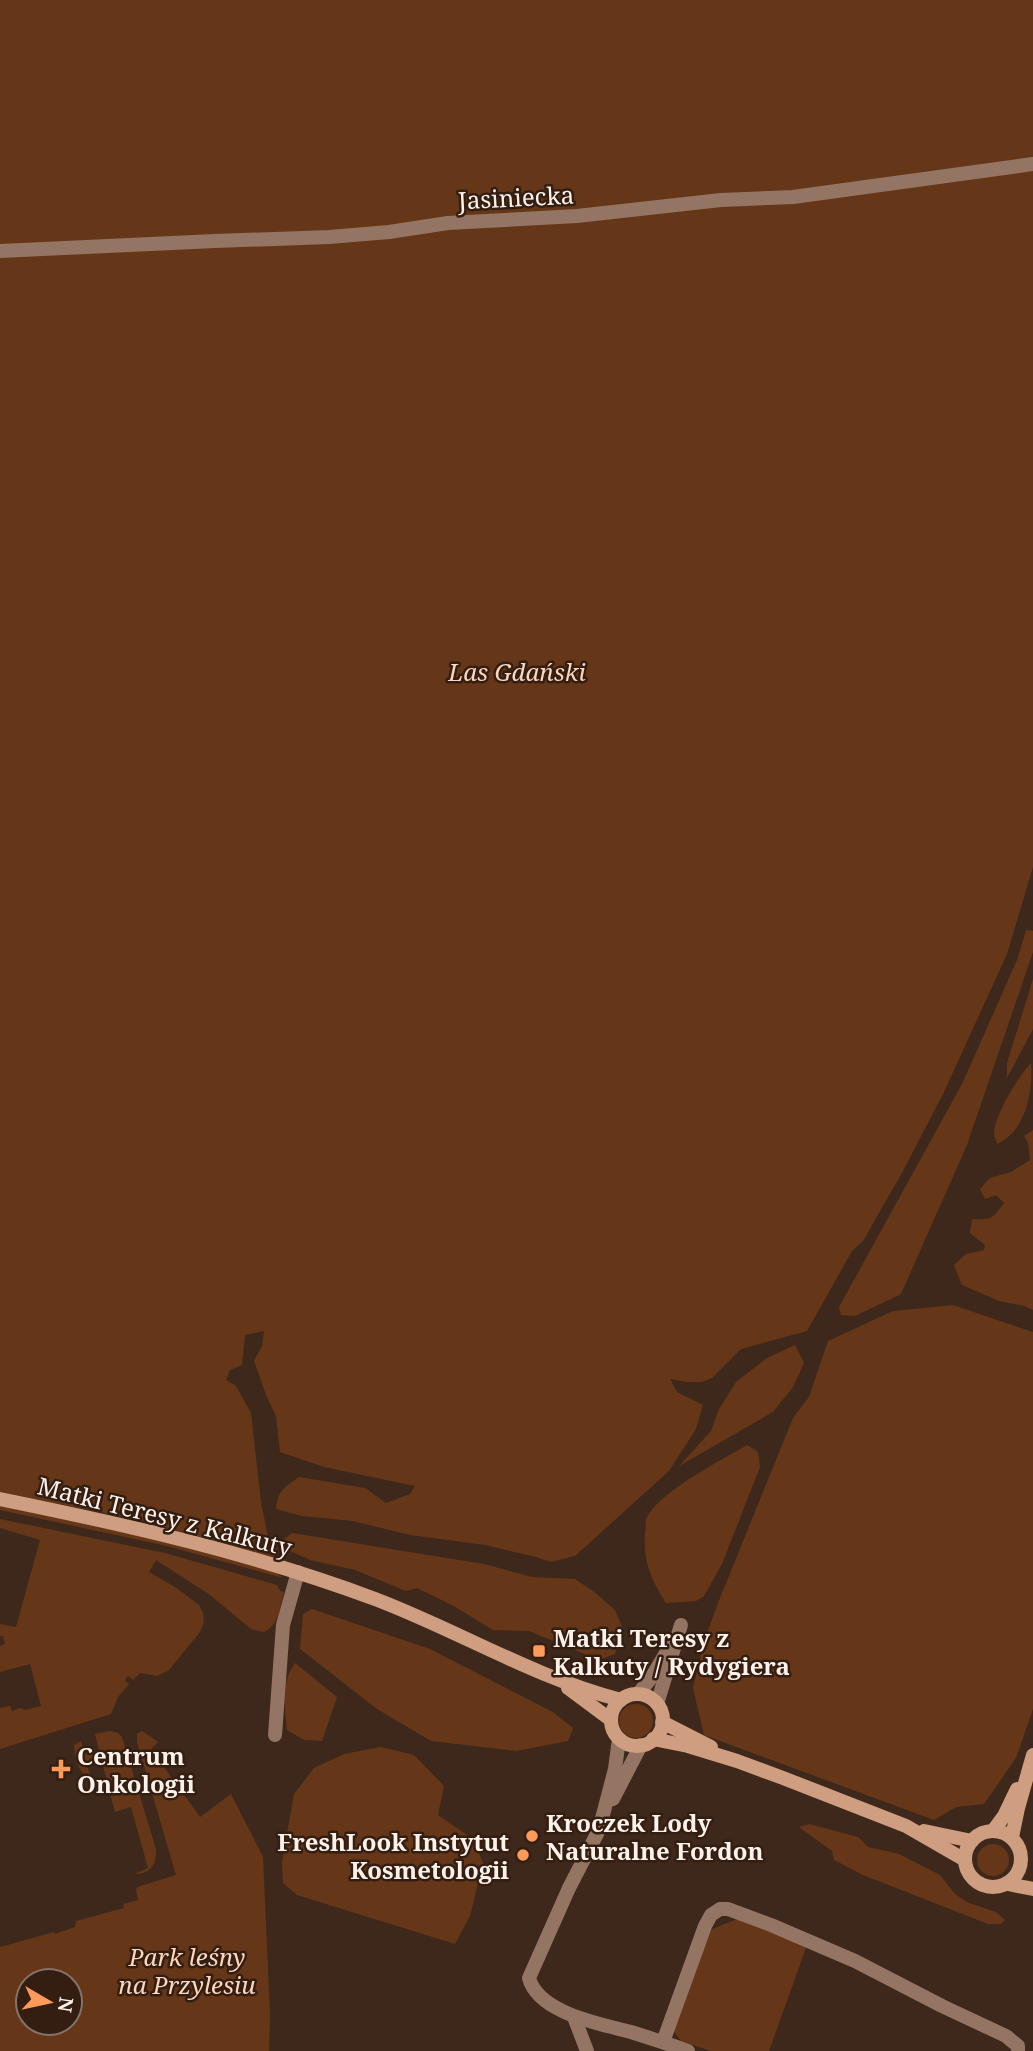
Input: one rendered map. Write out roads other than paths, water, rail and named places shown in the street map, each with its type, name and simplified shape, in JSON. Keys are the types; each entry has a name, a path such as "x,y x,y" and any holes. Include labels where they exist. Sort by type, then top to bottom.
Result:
{"street":[{"name":"Jasiniecka","path":"0,251 329,237 447,223 577,216 721,200 793,197 1033,164"},
{"name":"Matki Teresy z Kalkuty","path":"0,1499 138,1527 298,1572 393,1606 550,1675 600,1695 621,1700"},
{"path":"275,1735 283,1625 298,1572"},
{"path":"638,1694 655,1672 680,1628 657,1704"},
{"name":"Matki Teresy z Kalkuty","path":"550,1675 611,1720"},
{"path":"688,2051 575,2017 538,1994 531,1987 529,1978 603,1819 647,1742 661,1729 662,1716 657,1704 646,1695 630,1695 621,1700 612,1710 611,1720 613,1730 619,1739 626,1743 647,1742 688,1746 737,1761 906,1826 972,1841"},
{"path":"662,1722 737,1761"},
{"path":"603,1819 619,1739"},
{"path":"993,1830 1004,1815 1031,1759"},
{"path":"1012,1837 1031,1759"},
{"path":"906,1826 965,1860"},
{"path":"1008,1884 1028,1867 1018,1844 1004,1832 993,1830 981,1833 968,1846 965,1860 973,1879 989,1887 1008,1884 1033,1889"},
{"path":"663,2042 705,1926 711,1915 720,1909 728,1909 855,1961 1006,2036 1018,2046 1018,2051"},
{"path":"575,2017 587,2051"}],"place":[{"name":"Matki Teresy z Kalkuty / Rydygiera","path":"539,1651"},
{"name":"Centrum Onkologii","path":"61,1769"},
{"name":"Kroczek Lody Naturalne Fordon","path":"532,1836"},
{"name":"FreshLook Instytut Kosmetologii","path":"523,1855"}],"park label":[{"name":"Las Gdański","path":"517,671"},
{"name":"Park leśny na Przylesiu","path":"187,1970"}]}
